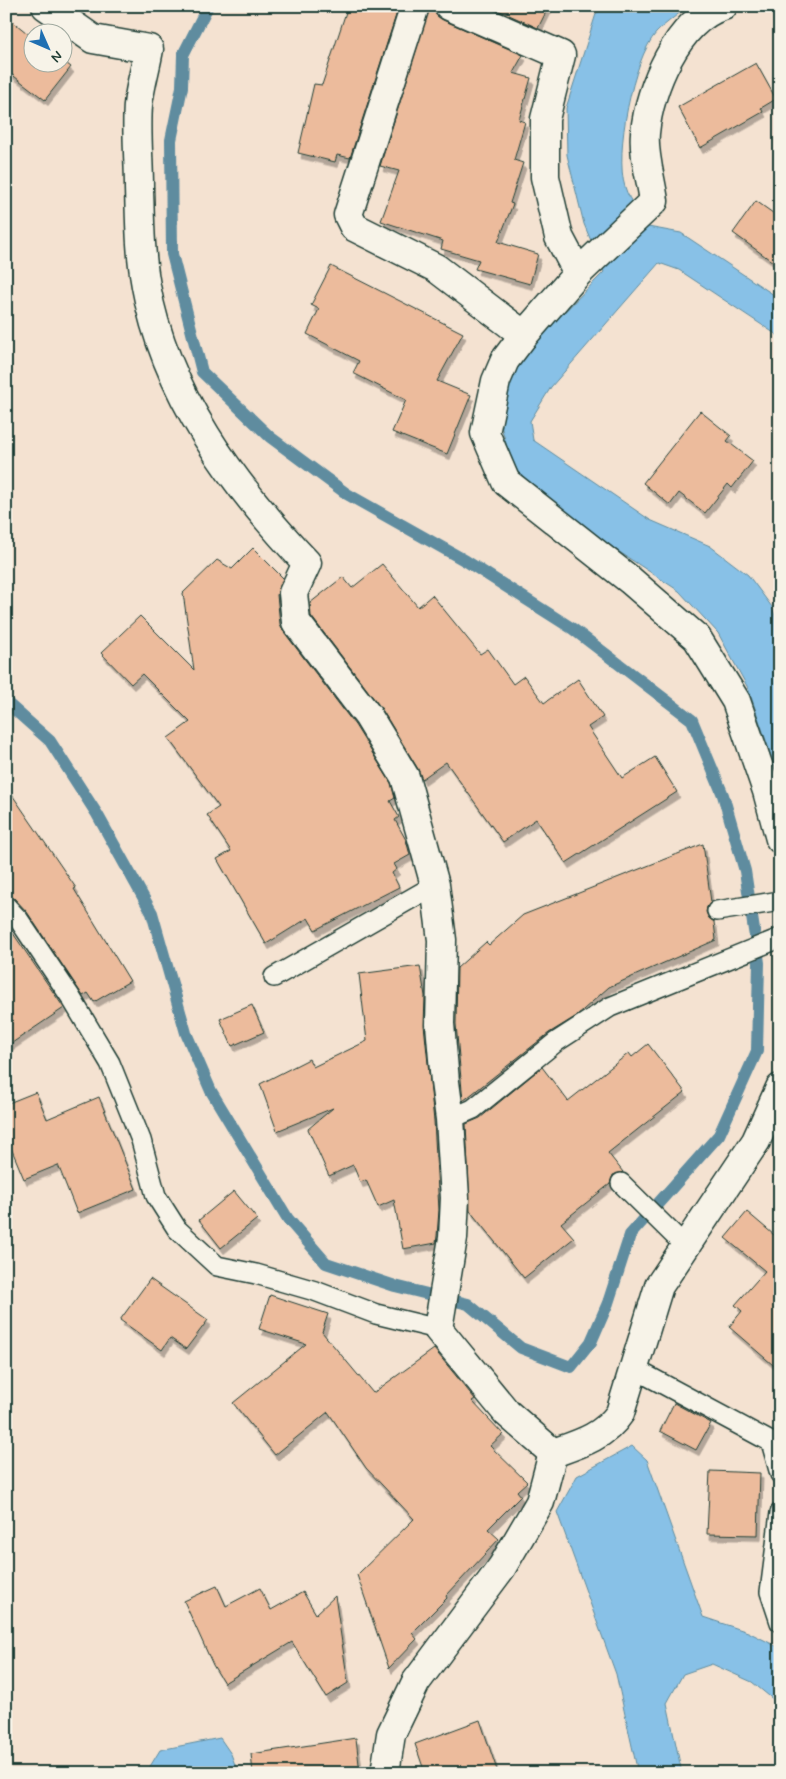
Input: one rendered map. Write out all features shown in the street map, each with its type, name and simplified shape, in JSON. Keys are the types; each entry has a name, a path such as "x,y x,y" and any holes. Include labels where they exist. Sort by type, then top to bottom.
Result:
{"street":[{"path":"46,6 93,39 149,49 138,104 141,256 156,326 172,372 189,406 221,458 282,536 307,562 293,593 296,622 368,716 405,777 435,885 442,940 441,1034 444,1082 450,1119 455,1198 452,1238 438,1329 507,1413 553,1453"},
{"path":"415,6 348,215 354,227 436,268 524,335"},
{"path":"449,6 561,55 545,119 545,177 559,237 578,273"},
{"path":"724,6 715,9 680,37 656,83 645,134 654,201 578,273 524,335 505,360 496,381 485,433 506,482 630,580 697,638 736,701 767,791 780,839"},
{"path":"553,1453 591,1440 612,1425 620,1413 660,1286 756,1141 780,1088"},
{"path":"385,1773 391,1734 416,1682 502,1567 540,1502 553,1453"}],"lane":[{"path":"274,976 435,885"},
{"path":"717,911 780,901"},
{"path":"6,906 19,920 70,996 110,1063 141,1140 156,1196 177,1229 218,1266 316,1291 376,1314 438,1329"},
{"path":"450,1119 472,1109 556,1042 610,1006 780,938"},
{"path":"621,1183 685,1246"},
{"path":"633,1368 772,1442 780,1474"},
{"path":"780,1513 770,1592 780,1622"}],"water":[{"path":"604,6 688,6 656,33 640,63 633,84 624,131 622,172 625,187 632,203 648,227 681,233 780,299 780,337 679,270 659,263 551,387 530,421 533,440 650,520 710,546 748,575 772,607 780,630 780,781 748,688 718,633 679,591 618,551 523,481 510,457 501,426 503,394 512,365 604,272 584,224 567,155 566,108 596,14"},
{"path":"632,1446 647,1460 703,1617 748,1632 780,1648 780,1705 752,1682 712,1664 683,1674 667,1703 682,1773 638,1773 616,1674 557,1512 577,1476"},
{"path":"220,1738 231,1754 238,1773 146,1773 160,1750"}],"building":[{"path":"348,6 399,6 350,158 337,155 335,162 298,153 314,84 322,85"},
{"path":"430,6 434,6 436,15 443,20 523,55 513,73 531,78 519,120 525,122 514,160 523,163 510,203 513,204 498,242 538,254 530,284 475,269 479,260 441,249 443,241 381,221 399,171 380,166"},
{"path":"489,6 549,6 538,28"},
{"path":"6,16 22,29 22,72 67,72 45,100 6,70"},
{"path":"756,63 776,99 761,108 763,112 700,148 678,107"},
{"path":"756,201 780,218 780,267 733,233"},
{"path":"331,266 463,333 437,381 471,395 447,454 392,432 406,400 353,373 359,361 307,334 319,309 311,305"},
{"path":"700,411 731,436 727,441 753,461 732,488 728,484 705,513 679,493 670,505 643,483"},
{"path":"253,548 283,578 277,595 280,624 284,632 355,725 391,783 395,798 390,801 399,817 395,820 406,840 410,855 394,864 397,869 392,873 399,887 315,930 308,918 266,944 217,859 231,851 207,815 219,807 168,738 190,722 142,674 131,684 101,653 140,616 194,670 183,593 217,560 232,569"},
{"path":"382,564 418,607 432,595 480,654 488,649 513,684 524,676 544,703 578,679 603,717 588,727 622,778 655,757 677,792 566,863 536,819 503,842 446,762 422,779 418,769 381,708 311,616 310,603 343,577 352,588"},
{"path":"6,786 76,888 74,889 130,981 94,1002 88,993 83,996 27,912 14,898 6,895"},
{"path":"703,844 711,902 706,912 714,922 716,940 609,987 575,1017 549,1033 463,1101 456,1024 457,968 486,942 489,945 523,915"},
{"path":"6,923 64,1008 6,1047"},
{"path":"420,966 425,996 424,1025 434,1121 439,1210 436,1243 403,1249 394,1200 378,1207 366,1180 360,1182 353,1165 329,1176 308,1129 333,1108 277,1131 260,1084 309,1059 313,1067 367,1041 359,974"},
{"path":"252,1005 264,1032 232,1046 220,1019"},
{"path":"648,1044 685,1092 608,1153 623,1172 613,1175 610,1184 561,1223 574,1238 524,1278 470,1211 466,1124 480,1118 542,1067 568,1101 629,1053 632,1057"},
{"path":"36,1092 47,1119 99,1097 136,1189 77,1213 58,1165 24,1179 6,1136 6,1104"},
{"path":"234,1191 257,1219 221,1248 199,1220"},
{"path":"747,1212 780,1240 780,1371 729,1327 742,1311 735,1305 765,1271 725,1238"},
{"path":"150,1279 208,1320 186,1349 170,1338 162,1350 120,1320"},
{"path":"270,1295 328,1314 322,1332 373,1393 434,1349 475,1399 472,1401 503,1434 490,1446 527,1482 517,1491 521,1496 488,1529 499,1539 446,1596 447,1598 412,1633 417,1639 389,1668 357,1575 414,1519 366,1468 328,1412 275,1455 233,1403 306,1344 259,1329"},
{"path":"674,1403 711,1423 696,1450 660,1431"},
{"path":"710,1471 760,1473 758,1535 707,1534"},
{"path":"217,1586 226,1606 260,1588 271,1610 303,1592 316,1614 335,1596 348,1683 326,1697 292,1642 224,1683 213,1665 184,1601"},
{"path":"480,1720 498,1773 425,1773 415,1744"},
{"path":"356,1738 360,1773 253,1773 251,1754"}],"waterway":[{"path":"6,702 50,741 97,814 152,913 186,1033 211,1091 288,1219 326,1263 395,1286 468,1304 521,1348 571,1367 591,1342 608,1303 630,1235 719,1135 757,1051 759,963 745,871 723,795 692,720 573,629 466,561 347,494 270,437 202,372 172,254 171,140 182,87 183,55 208,6"}]}
